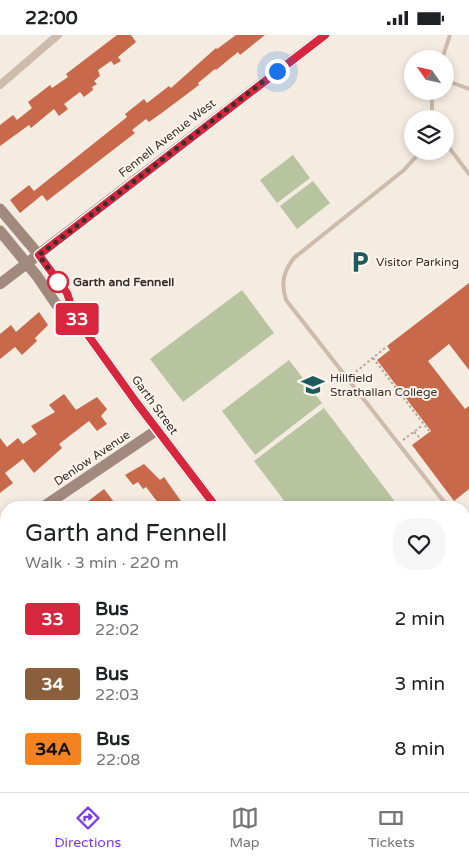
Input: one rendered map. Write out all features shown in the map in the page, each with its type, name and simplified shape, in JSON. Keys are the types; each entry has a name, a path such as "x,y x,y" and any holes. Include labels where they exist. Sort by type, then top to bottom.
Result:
{"main road":[{"name":"Fennell Avenue West","path":"0,284 325,35"},
{"name":"Garth Street","path":"0,209 39,255 67,293 75,317 211,501"},
{"name":"Garth Street","path":"0,231 56,304 75,317"},
{"name":"Denlow Avenue","path":"61,501 157,430"}],"street":[{"path":"0,85 56,36"}],"lane":[{"path":"445,50 450,35"},
{"path":"454,83 469,89"},
{"path":"454,154 469,174"},
{"path":"413,160 404,170 294,258 287,267 283,278 283,289 286,300 443,501"}],"path":[{"path":"347,379 386,348"},
{"path":"373,358 429,431"},
{"path":"398,445 424,424"},
{"path":"414,432 419,437"}],"green space":[{"path":"293,155 310,178 277,203 260,180"},
{"path":"313,181 330,203 297,229 280,206"},
{"path":"242,290 274,333 183,402 150,359"},
{"path":"289,360 322,403 255,455 222,411"},
{"path":"324,408 394,501 284,501 254,461"}],"building":[{"path":"117,35 131,35 136,42 118,57 121,61 114,65 111,61 98,70 100,76 94,81 97,84 92,87 93,90 84,97 80,92 64,104 68,109 59,116 54,109 31,128 29,125 0,146 0,125 13,115 17,120 32,108 28,102 50,85 52,88 68,77 66,74"},
{"path":"236,35 265,35 240,55 238,52 215,69 198,83 199,85 149,122 146,119 132,130 135,133 47,201 42,195 20,213 10,200 29,185 34,191 127,117 125,114 144,99 147,103 169,86 171,88 216,48"},
{"path":"469,283 469,370 449,344 428,361 465,409 469,406 469,489 454,501 412,445 431,431 377,360 390,350 387,346"},
{"path":"39,312 48,325 35,338 37,341 22,355 15,347 0,359 0,334 11,325 16,332"},
{"path":"64,394 76,410 97,397 107,409 101,416 107,424 97,431 89,421 59,444 62,448 34,473 23,459 5,473 13,483 0,493 0,438 7,447 18,438 23,444 37,434 31,426 55,412 49,405"},
{"path":"144,464 160,480 164,477 181,501 157,501 146,487 143,489 138,482 133,485 125,475"},
{"path":"104,489 113,501 88,501"}],"bus line":[{"name":"33","path":"211,501 136,402 75,317 67,293 39,255 325,35"}],"place":[{"name":"Visitor Parking","path":"360,262"},
{"name":"Garth and Fennell","path":"58,282"},
{"name":"Hillfield Strathallan College","path":"313,385"}],"route":[{"path":"58,282 39,255 277,71"}]}
